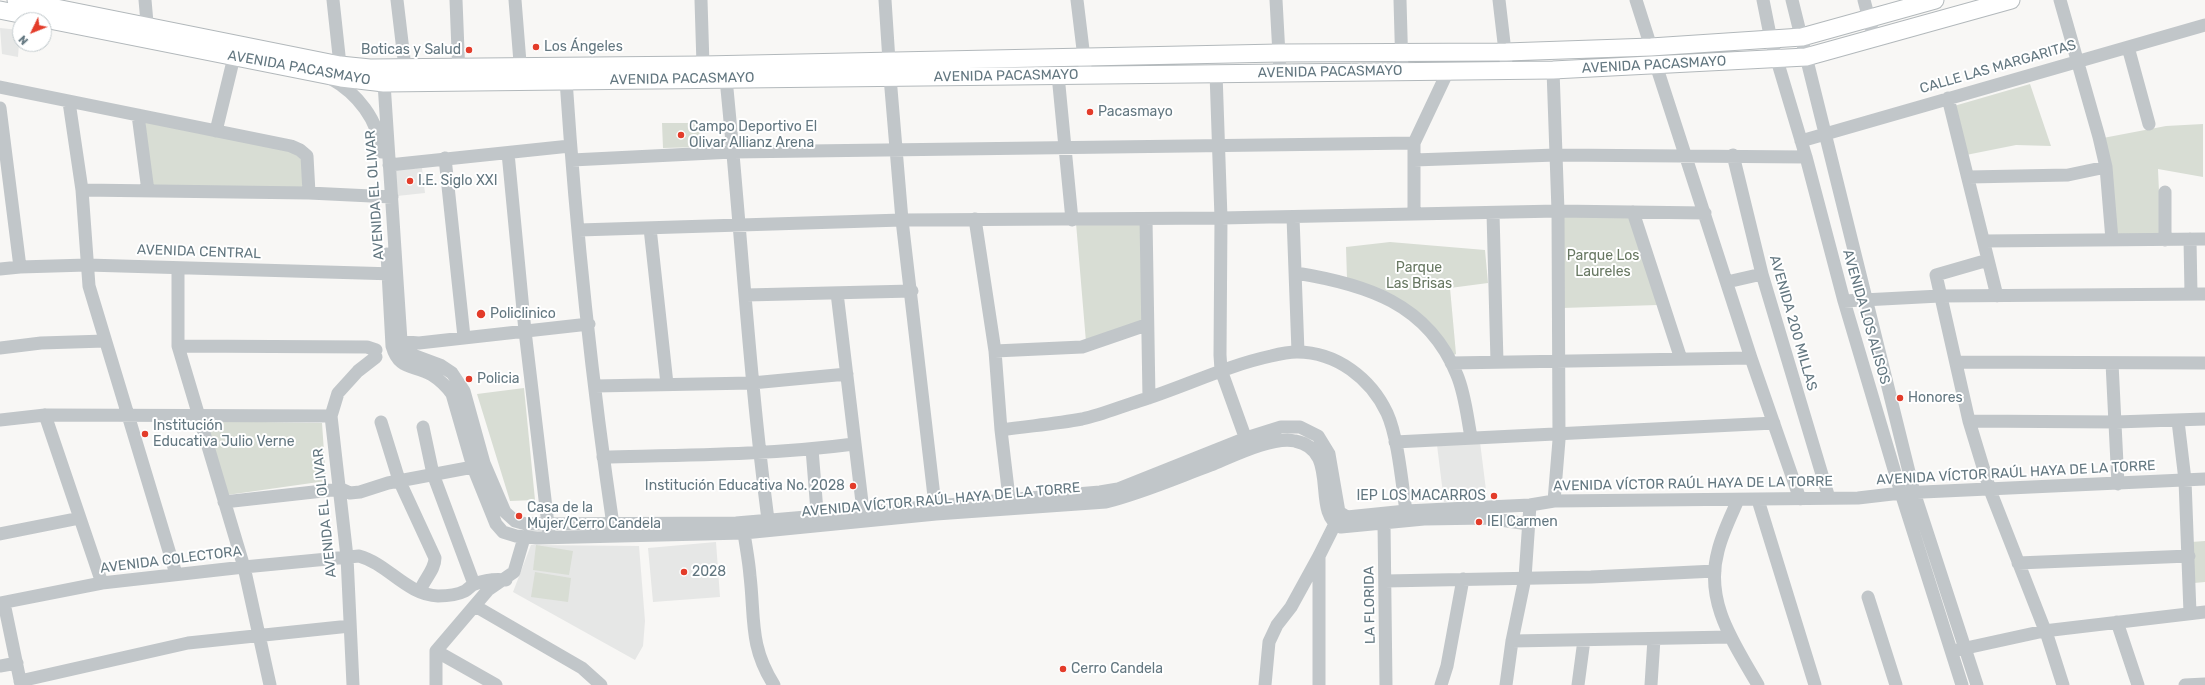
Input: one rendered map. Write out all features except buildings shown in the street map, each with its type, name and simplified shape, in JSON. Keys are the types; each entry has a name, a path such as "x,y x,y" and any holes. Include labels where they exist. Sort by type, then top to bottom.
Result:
{"main road":[{"name":"AVENIDA PACASMAYO","path":"16,0 148,33 234,57 324,75 340,71"},
{"name":"AVENIDA PACASMAYO","path":"521,74 566,80 726,78 1084,57 1279,53 1506,52 1651,47 1802,37 1935,0"},
{"name":"AVENIDA PACASMAYO","path":"0,10 148,33 340,71 384,83 406,75 521,74 703,65 1086,75 1553,70 1776,59 1806,57 2011,0"},
{"path":"340,71 370,68 406,75"}],"street":[{"path":"145,0 148,33"},
{"path":"334,0 340,71"},
{"path":"397,0 406,75"},
{"path":"456,0 459,74"},
{"path":"515,0 521,74"},
{"path":"701,0 703,65"},
{"path":"885,0 895,149 902,220 912,291 935,504"},
{"path":"1077,0 1086,75"},
{"path":"1276,0 1280,73"},
{"path":"1400,0 1402,71"},
{"path":"1499,0 1507,70"},
{"path":"1636,0 1651,47"},
{"name":"AVENIDA LOS ALISOS","path":"1763,0 1776,59 1806,157 1844,301 1901,493 1962,685"},
{"name":"AVENIDA LOS ALISOS","path":"1792,0 1914,492 1977,685"},
{"path":"1864,0 1874,38"},
{"path":"2060,0 2106,167 2112,240"},
{"name":"CALLE LAS MARGARITAS","path":"1801,141 2205,25"},
{"path":"2128,47 2149,124"},
{"path":"216,131 234,57"},
{"path":"1656,64 1751,358 1800,499"},
{"path":"1553,70 1558,211 1559,440 1554,501"},
{"path":"1414,213 1414,143 1448,71"},
{"path":"1216,73 1221,218 1222,370 1248,444"},
{"path":"82,190 308,193 388,197 380,142 375,125 356,98 340,84 324,75"},
{"path":"1058,75 1072,220"},
{"path":"726,78 746,295 752,383 759,452 769,524"},
{"path":"566,80 570,146 595,386 603,458 614,530"},
{"name":"AVENIDA EL OLIVAR","path":"353,685 348,557 341,488 331,416 338,393 358,371 390,351 392,274 388,197 389,165 384,83"},
{"path":"0,87 216,131 300,150 307,156 308,193"},
{"path":"1948,98 1969,177 1997,296"},
{"path":"69,102 82,190 89,286 176,574"},
{"path":"0,108 6,194 20,267"},
{"path":"138,115 148,191"},
{"path":"572,160 733,152 1414,143"},
{"path":"389,165 570,146"},
{"path":"508,153 524,331 549,532"},
{"path":"1414,160 1556,155 1733,155 1806,157"},
{"name":"AVENIDA 200 MILLAS","path":"1733,155 1762,274 1829,498"},
{"path":"445,158 464,338"},
{"path":"1969,177 2068,175 2106,167"},
{"path":"2165,192 2165,240"},
{"path":"579,230 902,220 1221,218 1558,211 1705,213"},
{"path":"1633,212 1680,359"},
{"path":"1493,213 1497,362"},
{"path":"1293,217 1298,352"},
{"path":"975,219 995,351 1001,430 1010,503"},
{"path":"1146,219 1146,325 1149,398"},
{"path":"650,228 667,384"},
{"path":"1984,241 2205,239"},
{"path":"2190,240 2192,294"},
{"path":"1988,260 1936,275 1969,421 1990,490 2044,631 2062,685"},
{"name":"AVENIDA CENTRAL","path":"0,269 88,264 392,274"},
{"path":"178,268 178,346 244,567 270,685"},
{"path":"1296,273 1334,279 1374,291 1420,320 1446,352 1451,363 1464,397 1471,437"},
{"path":"1727,282 1762,274"},
{"path":"746,295 912,291"},
{"path":"837,293 854,444 864,516"},
{"path":"1844,301 1940,296 2205,294"},
{"path":"390,351 419,343 589,324"},
{"path":"995,351 1082,347 1146,325"},
{"path":"0,348 41,343 105,341"},
{"path":"178,346 367,347 390,351 440,365 452,373 464,391 484,463 506,512 515,521 549,532"},
{"path":"390,351 402,364 432,374 446,385 452,394 473,467 496,524 503,532 524,538 549,532 736,523 769,524 864,516 935,504 1010,503 1100,492 1118,488 1248,444 1292,440 1310,445 1319,457 1329,516 1335,524 1341,527 1424,519 1487,518 1528,524"},
{"path":"1001,430 1082,419 1149,398 1222,370 1259,358 1298,352 1334,360 1351,369 1366,381 1388,414 1395,442 1406,511"},
{"path":"1451,363 1751,358"},
{"path":"1956,362 2205,363"},
{"path":"2112,362 2118,484"},
{"path":"595,386 752,383 847,374"},
{"path":"0,420 45,415 127,414 198,416 331,416"},
{"path":"45,415 102,583"},
{"path":"1969,421 2116,422 2205,419"},
{"path":"2178,420 2185,480 2190,613"},
{"path":"381,422 399,480 435,558 435,566 424,579 420,591"},
{"path":"1395,442 1774,423"},
{"path":"423,427 433,474 474,584"},
{"name":"AVENIDA VÍCTOR RAÚL HAYA DE LA TORRE","path":"1248,444 1281,427 1305,428 1318,436 1329,454 1339,512 1342,516 1406,511 1530,505 1554,501 1858,498 1914,492 1990,490 2205,479"},
{"path":"603,458 759,452 812,449 854,444"},
{"path":"812,449 818,520"},
{"path":"224,502 341,488 350,493 360,492 399,480 473,467"},
{"path":"1738,500 1718,551 1713,586 1720,614 1758,685"},
{"path":"1758,500 1815,685"},
{"name":"AVENIDA VÍCTOR RAÚL HAYA DE LA TORRE","path":"864,516 1010,503"},
{"path":"1506,685 1512,641 1525,578 1530,505"},
{"path":"0,534 80,518"},
{"name":"LA FLORIDA","path":"1384,523 1386,685"},
{"path":"614,530 744,533 769,524"},
{"path":"1265,685 1269,642 1277,626 1291,607 1335,524"},
{"path":"744,533 750,576 754,632 764,669 774,685"},
{"path":"436,685 436,651 488,590 506,580 514,572 524,538"},
{"name":"AVENIDA COLECTORA","path":"2,603 102,583 176,574 359,556 372,560 408,586 437,596 450,596 466,591 474,584 495,579 506,580"},
{"path":"1319,556 1319,685"},
{"path":"2018,563 2189,556"},
{"path":"1385,581 1525,578 1715,571"},
{"path":"1441,685 1447,666 1463,579"},
{"path":"1868,598 1896,685"},
{"path":"2,603 21,683 188,643 350,626"},
{"path":"475,606 582,668 601,685"},
{"path":"1952,652 2044,631 2205,612"},
{"path":"2117,622 2138,685"},
{"path":"1512,641 1731,637"},
{"path":"1651,685 1654,639"},
{"path":"1578,685 1584,640"},
{"path":"436,651 494,685"},
{"path":"0,666 17,663"},
{"path":"2185,685 2205,684"}],"shaded area":[{"path":"0,28 12,29 12,52 18,52 18,57 2,54"},
{"name":"I.E. Siglo XXI","path":"422,168 425,193 397,196 395,170"},
{"path":"1480,442 1487,498 1444,502 1437,445"},
{"name":"2028","path":"716,542 720,597 653,602 648,548"},
{"path":"531,545 639,546 645,621 643,646 635,660 513,592"}],"green space":[{"path":"2030,84 2051,146 2016,145 1966,155 1954,106"},
{"path":"145,122 297,153 302,161 302,188 152,185"},
{"name":"Campo Deportivo El Olivar Allianz Arena","path":"662,123 699,123 700,147 663,148"},
{"path":"2203,124 2203,177 2158,169 2161,237 2117,238 2103,138 2166,126"},
{"name":"Parque Los Laureles","path":"1561,214 1631,215 1658,305 1562,308"},
{"path":"1142,222 1143,323 1086,342 1076,223"},
{"name":"Parque Las Brisas","path":"1390,242 1485,250 1488,283 1450,288 1456,354 1452,356 1422,318 1347,279 1346,247"},
{"path":"524,388 535,500 510,501 477,394"},
{"path":"204,421 322,423 326,481 227,495"},
{"path":"2205,541 2205,582 2194,583 2191,542"},
{"path":"536,545 573,551 569,575 533,570"},
{"path":"535,572 571,578 568,602 531,597"}],"place":[{"name":"Los Ángeles","path":"536,47"},
{"name":"Boticas y Salud","path":"469,50"},
{"name":"Pacasmayo","path":"1090,112"},
{"name":"Campo Deportivo El Olivar Allianz Arena","path":"681,135"},
{"name":"I.E. Siglo XXI","path":"410,181"},
{"name":"Policlinico","path":"481,314"},
{"name":"Policia","path":"469,379"},
{"name":"Honores","path":"1900,398"},
{"name":"Institución Educativa Julio Verne","path":"145,434"},
{"name":"Institución Educativa No. 2028","path":"853,486"},
{"name":"IEP LOS MACARROS","path":"1494,496"},
{"name":"Casa de la Mujer/Cerro Candela","path":"519,516"},
{"name":"IEI Carmen","path":"1479,522"},
{"name":"2028","path":"684,572"},
{"name":"Cerro Candela","path":"1063,669"}]}
